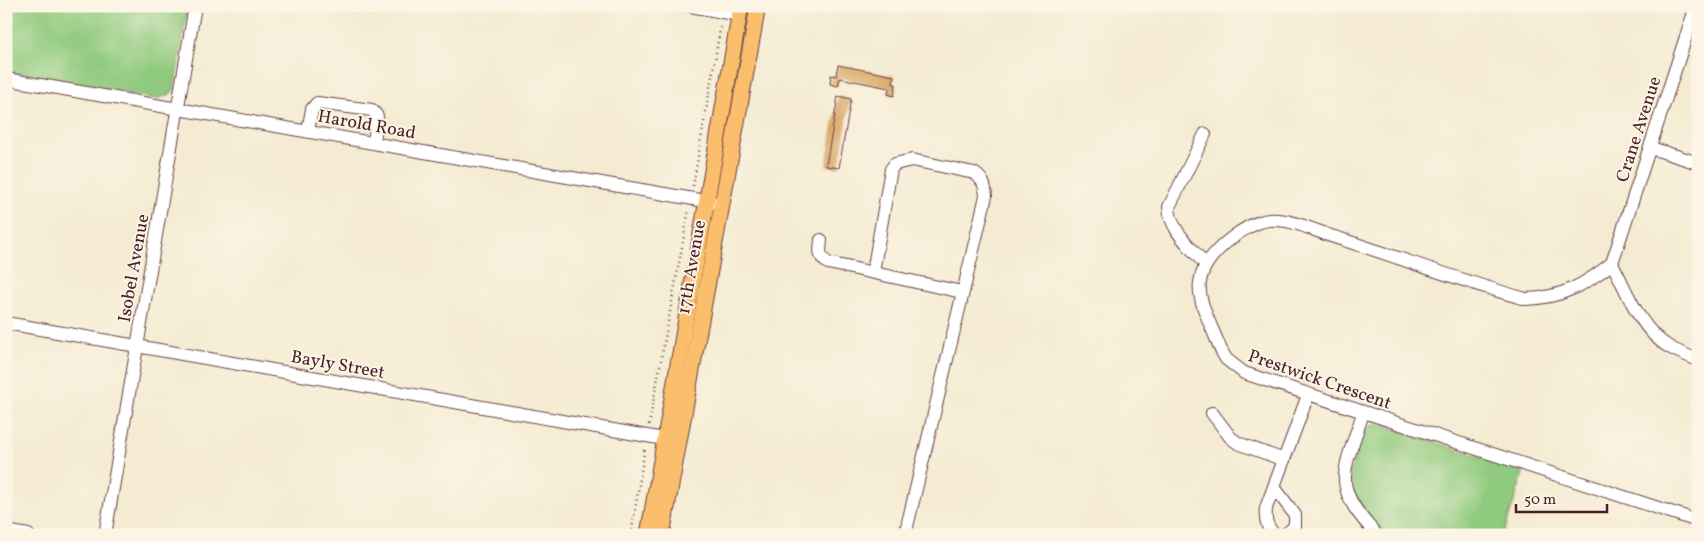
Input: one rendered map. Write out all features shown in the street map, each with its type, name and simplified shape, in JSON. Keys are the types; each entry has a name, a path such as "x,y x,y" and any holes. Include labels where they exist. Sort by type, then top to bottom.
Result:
{"main road":[{"name":"17th Avenue","path":"648,535 664,439 758,6"},
{"name":"17th Avenue","path":"662,535 715,202 740,11"}],"street":[{"name":"Isobel Avenue","path":"104,535 195,6"},
{"path":"691,6 723,12 740,11"},
{"name":"Crane Avenue","path":"1612,262 1651,148 1696,6"},
{"name":"Harold Road","path":"6,79 178,110 692,196 715,202"},
{"path":"308,131 312,109 317,103 372,110 377,116 374,142"},
{"path":"1204,134 1169,207 1169,217 1174,227 1204,264 1235,235 1268,220 1287,222 1320,232 1526,299 1548,298 1569,292 1594,278 1612,262 1642,320 1654,336 1668,347 1698,360"},
{"path":"1651,148 1698,164"},
{"path":"873,272 891,169 895,164 912,160 974,173 984,183 986,196 905,535"},
{"path":"821,240 820,254 823,260 962,292"},
{"name":"Prestwick Crescent","path":"1204,264 1199,275 1199,289 1202,302 1226,359 1244,373 1698,521"},
{"name":"Bayly Street","path":"6,323 664,439"},
{"path":"1276,535 1269,530 1265,517 1308,395"},
{"path":"1212,413 1231,438 1238,443 1284,460"},
{"path":"1363,413 1345,470 1344,485 1348,499 1376,535"},
{"path":"1274,487 1296,515 1295,526 1285,535"},
{"path":"6,531 28,535"}],"path":[{"path":"631,535 723,12"}],"green space":[{"path":"6,6 188,6 174,90 169,95 156,99 6,71"},
{"path":"1376,423 1524,471 1503,535 1383,535 1358,508 1348,480 1362,432"}],"building":[{"path":"838,65 894,76 893,84 896,84 894,96 888,94 889,88 840,78 838,86 830,84 831,75 836,76"},
{"path":"838,96 851,99 839,168 826,166"}]}
